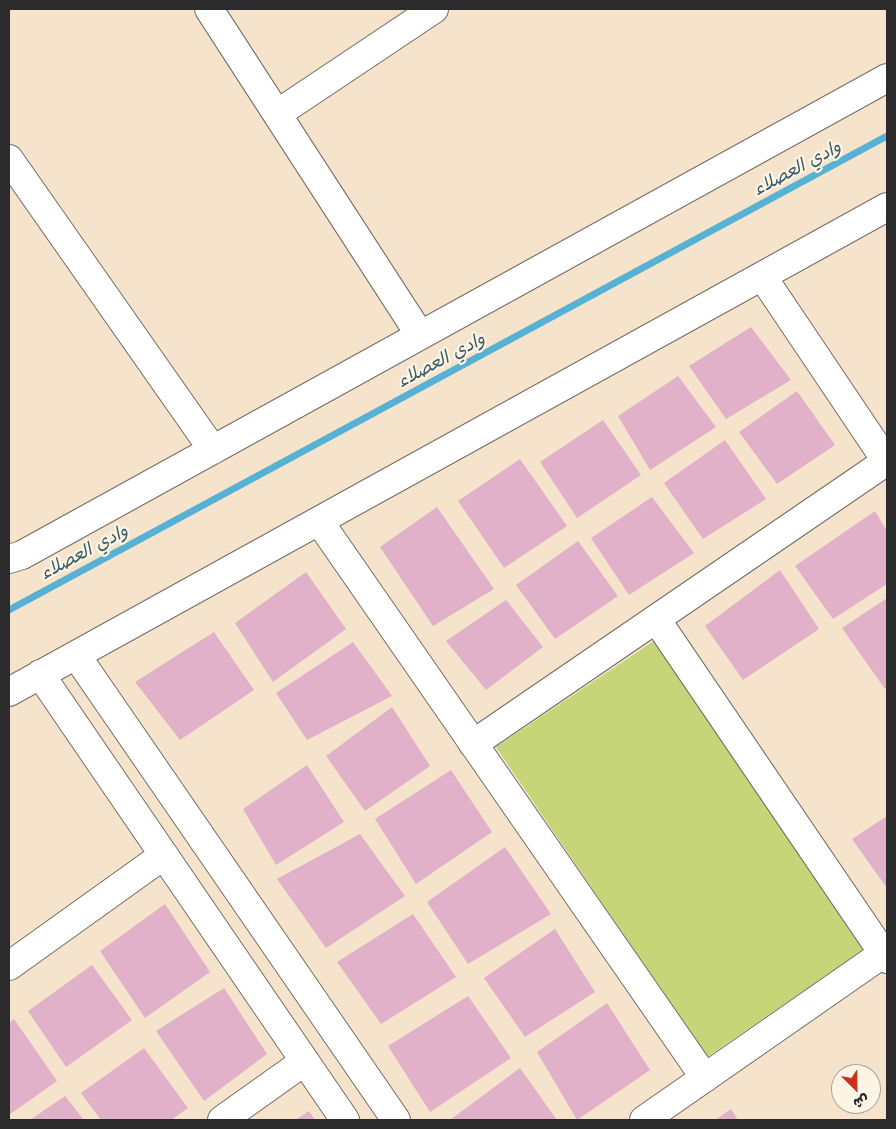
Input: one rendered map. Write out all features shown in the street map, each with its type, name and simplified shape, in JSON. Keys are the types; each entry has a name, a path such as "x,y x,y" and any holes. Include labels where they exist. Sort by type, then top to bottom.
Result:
{"street":[{"path":"209,9 420,336"},
{"path":"277,114 434,9"},
{"path":"9,559 22,555 887,78"},
{"path":"9,159 213,450"},
{"path":"9,692 887,207"},
{"path":"473,744 887,462 762,276"},
{"path":"318,521 705,1078"},
{"path":"644,1120 886,956 656,619"},
{"path":"76,655 396,1120"},
{"path":"40,674 345,1120"},
{"path":"9,966 164,855"},
{"path":"222,1120 305,1061"}],"green space":[{"path":"654,641 863,950 707,1057 496,747"}],"building":[{"path":"751,327 791,380 726,419 689,366"},
{"path":"678,376 716,427 650,470 618,416"},
{"path":"797,391 835,445 777,484 739,432"},
{"path":"603,420 641,475 577,518 540,462"},
{"path":"725,440 766,499 703,539 664,483"},
{"path":"520,459 567,526 504,568 458,501"},
{"path":"652,497 694,553 629,595 591,538"},
{"path":"437,507 494,589 433,626 380,547"},
{"path":"875,511 887,531 887,584 833,619 795,566"},
{"path":"578,541 618,596 555,639 516,585"},
{"path":"780,570 819,629 743,680 705,626"},
{"path":"306,572 346,629 273,682 235,623"},
{"path":"887,598 887,687 885,689 842,628"},
{"path":"506,600 543,647 486,690 446,641"},
{"path":"214,632 254,690 180,740 135,682"},
{"path":"353,642 392,696 307,740 276,693"},
{"path":"392,707 430,766 365,811 326,756"},
{"path":"307,765 344,822 276,865 243,809"},
{"path":"451,770 492,832 416,884 375,819"},
{"path":"887,816 887,888 852,839"},
{"path":"360,834 405,896 326,948 277,879"},
{"path":"505,847 551,914 468,964 427,902"},
{"path":"165,904 210,972 145,1018 100,951"},
{"path":"413,914 456,977 381,1024 337,962"},
{"path":"555,929 595,992 525,1037 484,978"},
{"path":"92,965 132,1020 66,1067 28,1011"},
{"path":"224,988 267,1054 204,1101 156,1031"},
{"path":"468,996 511,1058 430,1112 388,1046"},
{"path":"607,1003 650,1070 577,1120 537,1052"},
{"path":"14,1019 57,1081 9,1115 9,1023"},
{"path":"144,1048 188,1108 171,1120 101,1120 81,1093"},
{"path":"520,1068 557,1120 450,1120"},
{"path":"65,1096 84,1120 30,1120"},
{"path":"731,1109 738,1120 715,1120"},
{"path":"309,1111 315,1120 295,1120"}],"waterway":[{"name":"وادي العصلاء","path":"9,610 887,136"}]}
